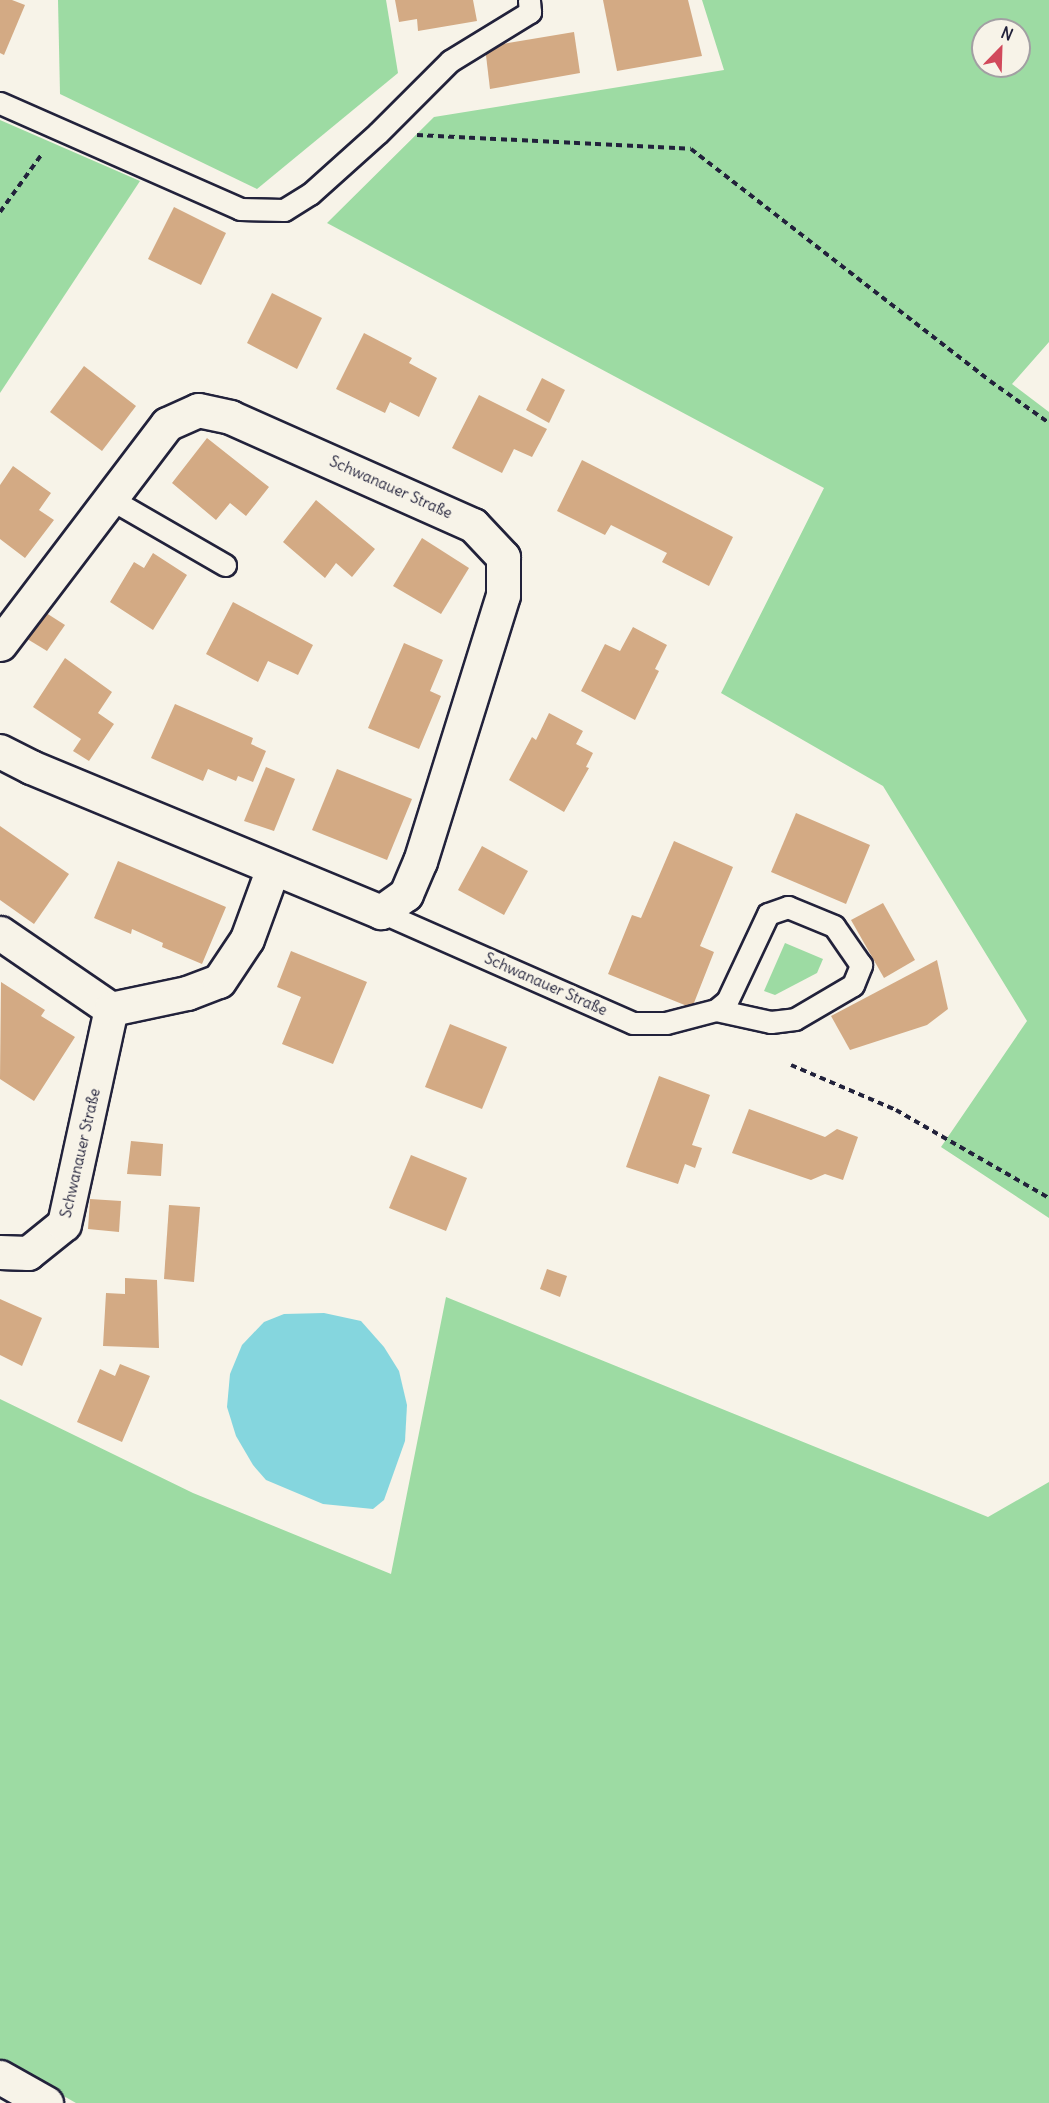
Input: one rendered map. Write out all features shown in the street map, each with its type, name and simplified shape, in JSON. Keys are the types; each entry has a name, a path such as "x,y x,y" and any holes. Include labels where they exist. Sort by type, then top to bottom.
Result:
{"street":[{"name":"Schwanauer Straße","path":"0,644 167,424 198,410 231,417 473,525 503,556 503,595 420,861 406,894 381,912 31,767 0,751"},
{"path":"0,933 111,1009 187,993 219,981 247,939 273,868"},
{"name":"Schwanauer Straße","path":"0,1252 28,1253 64,1224 111,1009"},
{"path":"0,2077 46,2103"}],"lane":[{"path":"0,103 240,209 284,210 310,194 378,133 450,61 530,12 529,0"},
{"path":"109,498 225,565"},
{"name":"Schwanauer Straße","path":"381,912 633,1023 666,1023 716,1010 727,1001 768,914 788,907 834,926 861,965 853,985 795,1019 771,1023 716,1010"}],"path":[{"path":"0,212 59,130"},
{"path":"378,133 691,149 980,374 1049,423"},
{"path":"791,1065 896,1110 1049,1198"}],"green space":[{"path":"58,0 386,0 398,73 257,189 60,94"},
{"path":"702,0 1049,0 1049,342 1012,384 1049,412 1049,1218 941,1147 1027,1021 883,786 721,693 824,488 327,223 434,117 724,70"},
{"path":"0,120 140,181 0,393"},
{"path":"785,943 823,959 817,973 775,995 764,991"},
{"path":"446,1297 988,1517 1049,1482 1049,2103 76,2103 0,2060 0,1399 193,1493 391,1574"}],"water":[{"path":"324,1313 361,1321 384,1347 399,1371 407,1405 405,1441 384,1500 373,1509 323,1504 266,1480 253,1465 236,1436 227,1407 230,1374 242,1345 264,1322 284,1314"}],"building":[{"path":"0,0 12,0 25,5 4,55 0,53"},
{"path":"395,0 473,0 477,21 418,31 417,19 399,22"},
{"path":"603,0 688,0 702,56 617,71"},
{"path":"574,32 580,73 490,89 485,47"},
{"path":"174,207 226,233 201,285 148,259"},
{"path":"272,293 322,318 297,369 247,343"},
{"path":"364,333 412,358 409,363 437,378 419,417 390,402 385,413 336,389"},
{"path":"84,366 136,406 102,451 50,412"},
{"path":"542,378 565,390 549,423 526,410"},
{"path":"479,395 547,429 532,457 514,449 502,473 452,448"},
{"path":"207,438 269,487 246,516 230,503 216,520 172,483"},
{"path":"582,460 733,537 709,586 662,562 667,553 611,525 605,535 557,511"},
{"path":"13,466 51,493 39,510 54,520 25,558 0,539 0,485"},
{"path":"316,500 375,549 352,577 336,563 325,578 283,542"},
{"path":"422,538 469,568 441,614 393,586"},
{"path":"153,553 187,575 153,630 110,602 134,562 144,568"},
{"path":"233,602 313,645 298,675 268,661 258,682 206,654"},
{"path":"43,611 65,625 47,651 24,637"},
{"path":"633,627 667,645 655,669 659,671 635,720 581,691 605,644 620,651"},
{"path":"404,643 443,660 430,691 441,696 419,749 368,728"},
{"path":"65,658 112,692 98,713 114,724 89,761 73,751 81,739 33,707"},
{"path":"175,704 253,738 251,744 266,751 253,782 238,776 236,781 208,769 203,781 151,758"},
{"path":"549,713 583,731 576,744 593,753 586,767 589,768 564,812 509,780 532,737 536,740"},
{"path":"266,767 295,779 274,831 244,821"},
{"path":"337,769 412,799 387,860 312,830"},
{"path":"796,813 870,845 846,904 771,872"},
{"path":"0,826 69,874 34,924 0,900"},
{"path":"674,841 733,867 700,946 714,952 692,1008 608,974 632,915 641,918"},
{"path":"482,846 528,871 504,915 458,890"},
{"path":"118,861 226,907 202,964 162,947 163,943 132,929 131,934 94,918"},
{"path":"883,903 915,960 884,978 851,920"},
{"path":"291,951 367,982 333,1064 282,1044 301,997 277,987"},
{"path":"937,960 948,1009 927,1025 850,1050 831,1016"},
{"path":"1,982 45,1010 41,1016 75,1037 34,1101 0,1079"},
{"path":"450,1024 507,1047 482,1109 425,1087"},
{"path":"659,1076 710,1095 692,1145 702,1148 695,1168 685,1164 678,1184 626,1167"},
{"path":"749,1109 825,1137 837,1129 858,1137 843,1180 825,1174 811,1180 732,1153"},
{"path":"131,1141 163,1144 161,1176 127,1174"},
{"path":"411,1155 467,1178 446,1231 389,1208"},
{"path":"90,1199 121,1201 119,1232 88,1229"},
{"path":"169,1205 200,1207 194,1282 164,1279"},
{"path":"547,1269 567,1276 560,1297 540,1289"},
{"path":"125,1278 157,1280 159,1348 103,1346 106,1293 125,1294"},
{"path":"0,1299 42,1318 22,1366 0,1355"},
{"path":"120,1364 150,1376 122,1442 77,1422 100,1369 115,1376"}]}
